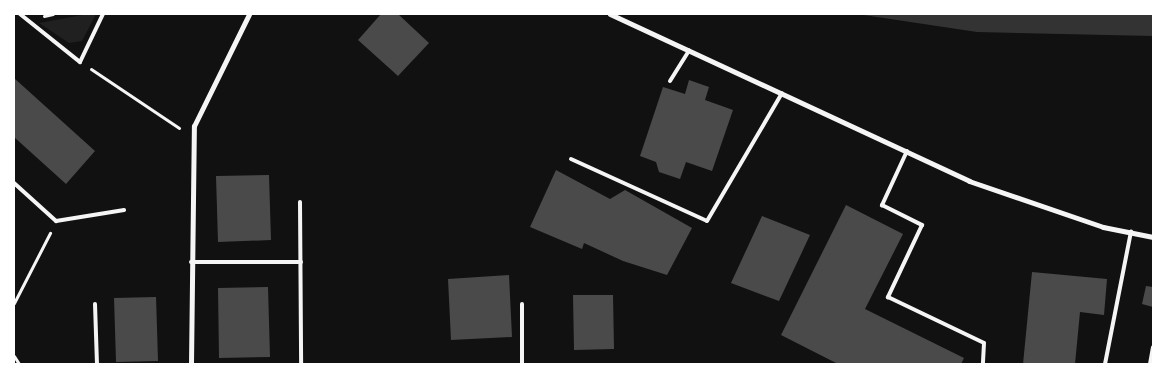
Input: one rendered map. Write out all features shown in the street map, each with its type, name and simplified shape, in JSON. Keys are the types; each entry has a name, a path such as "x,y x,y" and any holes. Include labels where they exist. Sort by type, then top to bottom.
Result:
{"street":[{"path":"191,364 194,126 249,14"},
{"path":"610,14 969,181 1104,227 1153,237"}],"lane":[{"path":"20,14 80,62 103,14"},
{"path":"670,81 688,50"},
{"path":"571,159 707,221 782,93"},
{"path":"907,151 882,205 922,225 888,297 984,343 983,364"},
{"path":"14,183 56,221 124,210"},
{"path":"300,202 301,364"},
{"path":"1105,364 1131,232"},
{"path":"192,262 300,262"},
{"path":"95,304 97,364"},
{"path":"522,304 522,364"},
{"path":"1150,364 1153,347"}],"path":[{"path":"80,62 194,138"},
{"path":"14,303 56,221"},
{"path":"14,356 19,364"}],"shaded area":[{"path":"96,14 82,41 69,43 39,23"},
{"path":"857,14 1153,14 1153,36 977,32"}],"building":[{"path":"381,14 398,14 429,43 398,76 358,40"},
{"path":"14,78 95,151 66,184 14,137"},
{"path":"689,80 709,87 705,100 733,110 712,171 686,162 680,179 659,172 656,162 640,156 663,87 685,94"},
{"path":"556,170 610,199 625,190 692,228 667,275 623,261 584,243 582,249 530,227"},
{"path":"269,175 271,240 218,242 216,176"},
{"path":"846,205 903,234 865,309 964,358 961,364 838,364 781,335"},
{"path":"762,216 810,235 779,301 731,283"},
{"path":"1032,272 1107,279 1104,315 1080,312 1075,364 1023,364"},
{"path":"509,275 512,337 451,340 448,279"},
{"path":"1146,286 1153,287 1153,307 1142,304"},
{"path":"268,287 270,357 219,358 218,288"},
{"path":"573,295 613,295 614,349 574,350"},
{"path":"156,297 158,361 116,362 114,298"}]}
